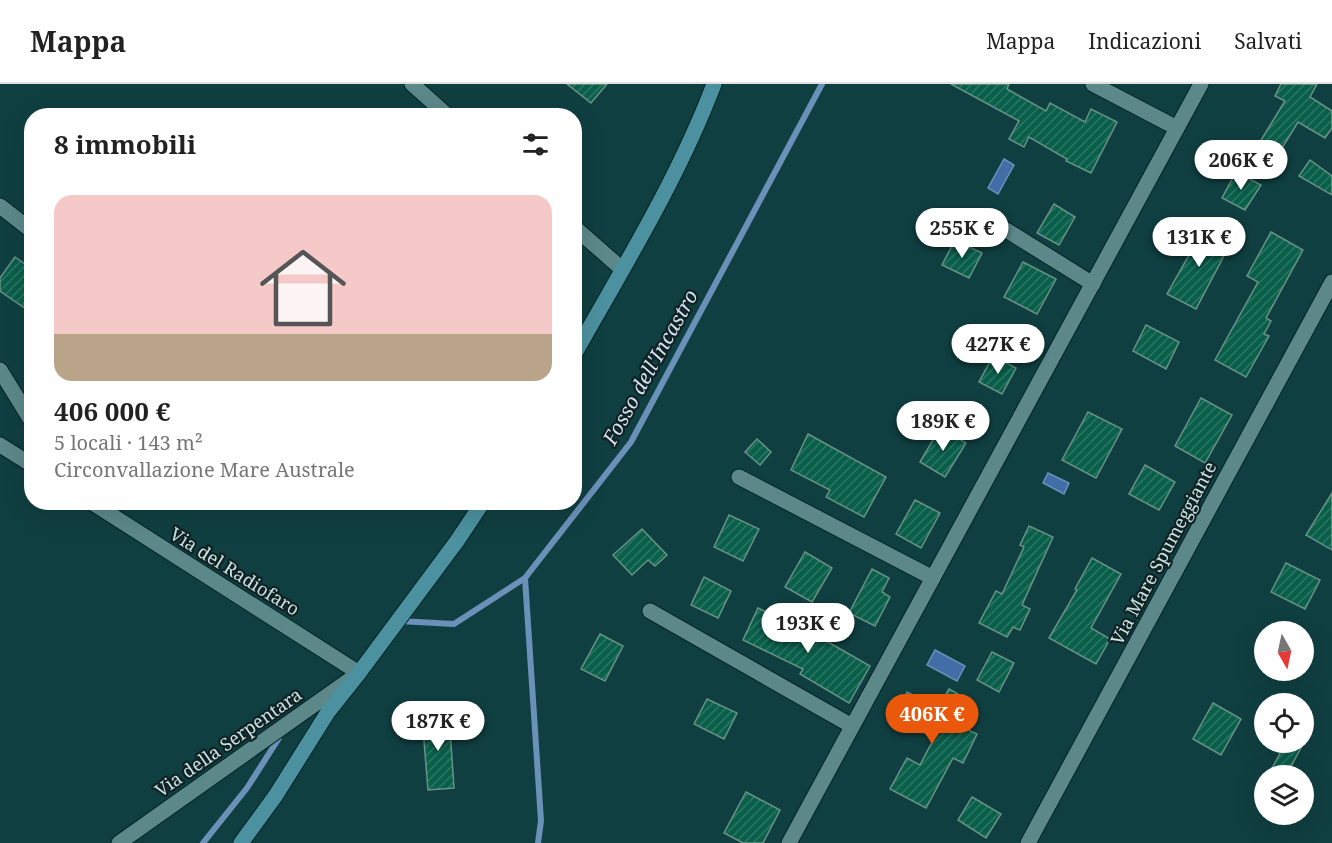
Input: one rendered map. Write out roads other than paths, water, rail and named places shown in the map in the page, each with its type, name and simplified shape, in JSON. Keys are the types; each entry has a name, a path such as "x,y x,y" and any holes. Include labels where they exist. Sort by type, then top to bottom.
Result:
{"main road":[{"path":"582,341 676,172 697,129 714,84"},
{"path":"241,843 293,769 328,712 360,673 478,510"}],"street":[{"path":"412,84 439,108"},
{"path":"1093,84 1178,128"},
{"path":"789,843 1201,84"},
{"path":"0,206 24,225"},
{"path":"1003,228 1093,284"},
{"path":"582,234 622,269"},
{"name":"Via Mare Spumeggiante","path":"1028,843 1332,282"},
{"path":"0,370 24,409"},
{"path":"0,446 24,460"},
{"path":"739,477 933,578"},
{"name":"Via del Radiofaro","path":"104,510 360,673"},
{"path":"650,611 852,726"},
{"name":"Via della Serpentara","path":"119,843 360,673"}],"water":[{"path":"1004,159 1014,165 998,194 988,188"},
{"path":"1048,473 1069,483 1064,494 1043,483"},
{"path":"935,650 965,666 957,681 927,665"}],"waterway":[{"name":"Fosso dell'Incastro","path":"582,505 631,442 822,84"},
{"name":"Fosso dell'Incastro","path":"538,843 541,821 525,578 578,510"},
{"path":"399,621 454,624 525,578"},
{"path":"203,843 247,788 279,738"}]}
